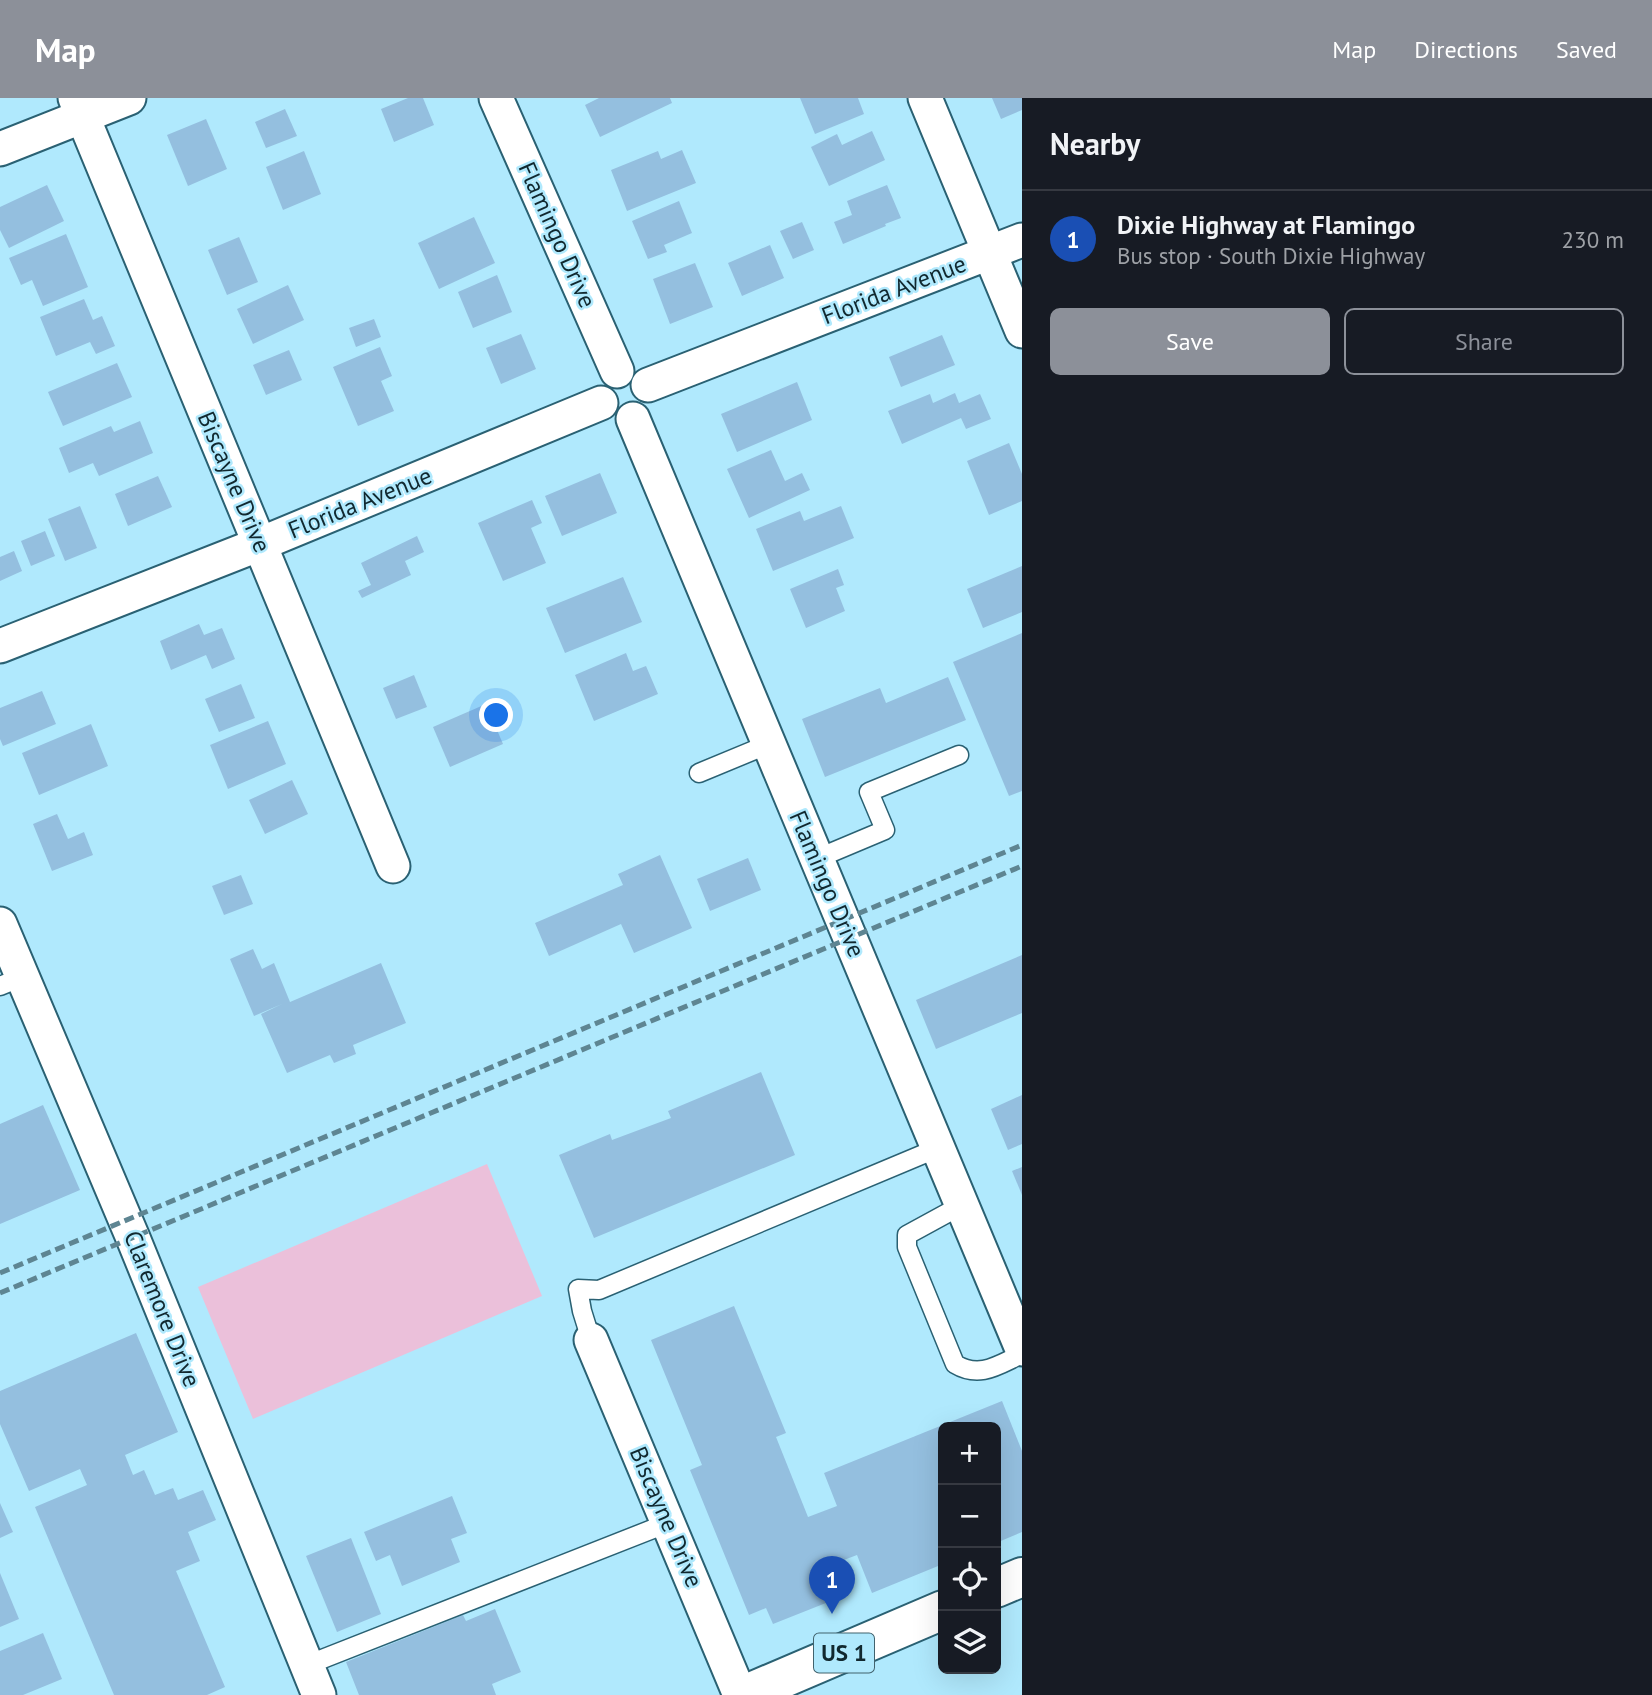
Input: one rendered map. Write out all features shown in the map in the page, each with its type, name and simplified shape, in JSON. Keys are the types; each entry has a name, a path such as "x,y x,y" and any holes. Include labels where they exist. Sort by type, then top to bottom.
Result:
{"main road":[{"path":"1001,1586 1022,1577"},
{"name":"US 1","path":"742,1695 941,1611"}],"street":[{"path":"0,149 79,107 129,98"},
{"name":"Flamingo Drive","path":"496,98 617,371"},
{"path":"925,98 1022,331"},
{"name":"Biscayne Drive","path":"79,107 393,866"},
{"name":"Florida Avenue","path":"648,385 1022,240"},
{"path":"617,371 639,374 648,385 650,393 645,409 633,419 618,419 605,410 601,403 601,387 610,375 617,371"},
{"name":"Florida Avenue","path":"0,646 260,544 601,403"},
{"name":"Flamingo Drive","path":"633,419 1022,1351"},
{"name":"Claremore Drive","path":"0,924 11,981 133,1238 315,1687"},
{"name":"Biscayne Drive","path":"592,1340 742,1695"}],"lane":[{"path":"699,774 769,744"},
{"path":"816,859 885,830 869,792 958,755"},
{"path":"592,1340 578,1289 599,1290 938,1148"},
{"path":"962,1205 907,1235 907,1247 955,1364 966,1371 981,1372 1022,1351"},
{"path":"315,1687 668,1523"}],"shaded area":[{"path":"487,1164 542,1296 253,1419 198,1287"}],"building":[{"path":"408,98 423,98 434,125 394,142 381,109"},
{"path":"599,98 670,98 672,103 600,137 585,105"},
{"path":"800,98 858,98 864,114 815,134"},
{"path":"992,98 1022,98 1022,110 1001,119"},
{"path":"285,109 297,136 266,148 255,122"},
{"path":"206,119 227,169 188,186 167,135"},
{"path":"872,131 885,160 829,186 811,147 837,134 842,145"},
{"path":"682,150 696,183 627,211 611,170 658,151 661,159"},
{"path":"304,151 321,194 283,210 266,167"},
{"path":"47,185 64,221 9,248 0,230 0,207"},
{"path":"887,185 901,218 843,244 834,222 852,215 847,201"},
{"path":"679,201 692,233 664,245 667,252 648,259 632,221"},
{"path":"474,217 495,263 439,289 418,243"},
{"path":"802,222 814,250 793,259 780,231"},
{"path":"66,234 88,287 43,306 32,280 21,285 9,258"},
{"path":"239,237 258,282 227,295 208,250"},
{"path":"770,245 784,278 742,296 728,263"},
{"path":"695,263 713,307 670,324 653,279"},
{"path":"497,275 512,312 473,328 458,292"},
{"path":"288,285 304,320 253,344 237,309"},
{"path":"84,299 93,320 102,316 115,346 96,354 90,342 56,356 40,317"},
{"path":"374,319 381,337 356,347 349,328"},
{"path":"521,334 536,369 501,384 486,348"},
{"path":"942,335 955,365 901,387 889,357"},
{"path":"380,347 392,376 381,381 394,411 358,426 333,367"},
{"path":"289,350 302,380 266,395 253,365"},
{"path":"117,363 132,397 63,426 48,392"},
{"path":"797,382 812,420 737,452 721,414"},
{"path":"955,393 959,403 980,394 991,419 966,429 961,418 902,444 888,411 930,394 933,403"},
{"path":"140,421 153,453 99,476 93,463 69,473 59,448 111,426 114,432"},
{"path":"1009,443 1022,474 1022,501 989,515 967,461"},
{"path":"771,450 785,481 802,473 810,490 749,518 727,469"},
{"path":"600,473 617,513 562,536 545,496"},
{"path":"158,476 172,507 128,526 115,494"},
{"path":"532,500 542,523 531,528 546,563 503,581 478,523"},
{"path":"80,506 97,548 65,561 48,519"},
{"path":"841,506 854,538 773,571 756,529 800,511 804,521"},
{"path":"45,531 55,556 31,566 21,541"},
{"path":"417,536 424,552 405,561 411,575 362,598 358,591 371,585 361,563"},
{"path":"14,551 22,571 0,581 0,557"},
{"path":"1022,566 1022,612 983,628 967,589"},
{"path":"838,569 844,585 836,588 845,611 806,628 790,589"},
{"path":"623,577 642,622 565,653 546,608"},
{"path":"199,624 204,635 222,628 235,659 212,669 206,655 171,670 160,641"},
{"path":"1022,633 1022,791 1009,796 953,662"},
{"path":"626,653 633,671 646,666 658,694 594,721 575,675"},
{"path":"414,675 427,707 396,719 383,688"},
{"path":"948,677 966,720 825,777 802,719 880,688 886,703"},
{"path":"241,684 255,718 219,732 205,699"},
{"path":"42,691 56,724 3,746 0,739 0,708"},
{"path":"486,704 503,744 450,767 433,727"},
{"path":"268,721 286,764 228,789 210,745"},
{"path":"91,724 108,766 39,795 22,753"},
{"path":"292,780 308,814 265,834 249,800"},
{"path":"57,814 68,839 84,832 93,855 52,871 33,824"},
{"path":"660,855 692,928 634,953 621,924 549,956 535,923 623,885 618,874"},
{"path":"748,858 761,890 710,911 697,879"},
{"path":"241,875 253,904 224,915 212,886"},
{"path":"253,949 262,969 274,963 290,1002 381,963 406,1023 353,1045 356,1054 334,1063 330,1055 287,1073 261,1014 282,1004 254,1016 230,959"},
{"path":"1022,955 1022,1013 936,1049 916,1000"},
{"path":"761,1072 795,1155 594,1238 559,1155 610,1134 612,1140 671,1118 668,1111"},
{"path":"1022,1095 1022,1144 1008,1150 991,1109"},
{"path":"43,1105 80,1190 0,1224 0,1124"},
{"path":"1022,1167 1022,1195 1012,1171"},
{"path":"734,1306 786,1433 776,1437 808,1517 837,1506 824,1473 938,1427 938,1566 872,1593 857,1555 828,1566 841,1597 773,1624 766,1608 749,1615 690,1470 702,1465 651,1340"},
{"path":"136,1333 178,1432 125,1455 133,1475 144,1470 155,1495 173,1488 178,1500 203,1490 216,1520 188,1532 200,1561 176,1571 225,1687 207,1695 114,1695 35,1507 87,1485 80,1469 29,1491 0,1424 0,1391"},
{"path":"1002,1401 1022,1451 1022,1532 1001,1541 1001,1422 950,1422"},
{"path":"452,1496 467,1533 451,1539 460,1562 402,1586 390,1555 376,1561 364,1532"},
{"path":"0,1503 13,1532 0,1538"},
{"path":"351,1538 381,1614 337,1632 306,1556"},
{"path":"0,1573 19,1619 0,1627"},
{"path":"495,1609 521,1672 492,1684 496,1695 359,1695 346,1662 463,1615 466,1621"},
{"path":"43,1633 62,1679 23,1695 0,1695 0,1651"}],"railway":[{"path":"0,1273 1022,845"},
{"path":"0,1293 1022,866"}],"place":[{"name":"Dixie Highway at Flamingo","path":"832,1614"}]}
